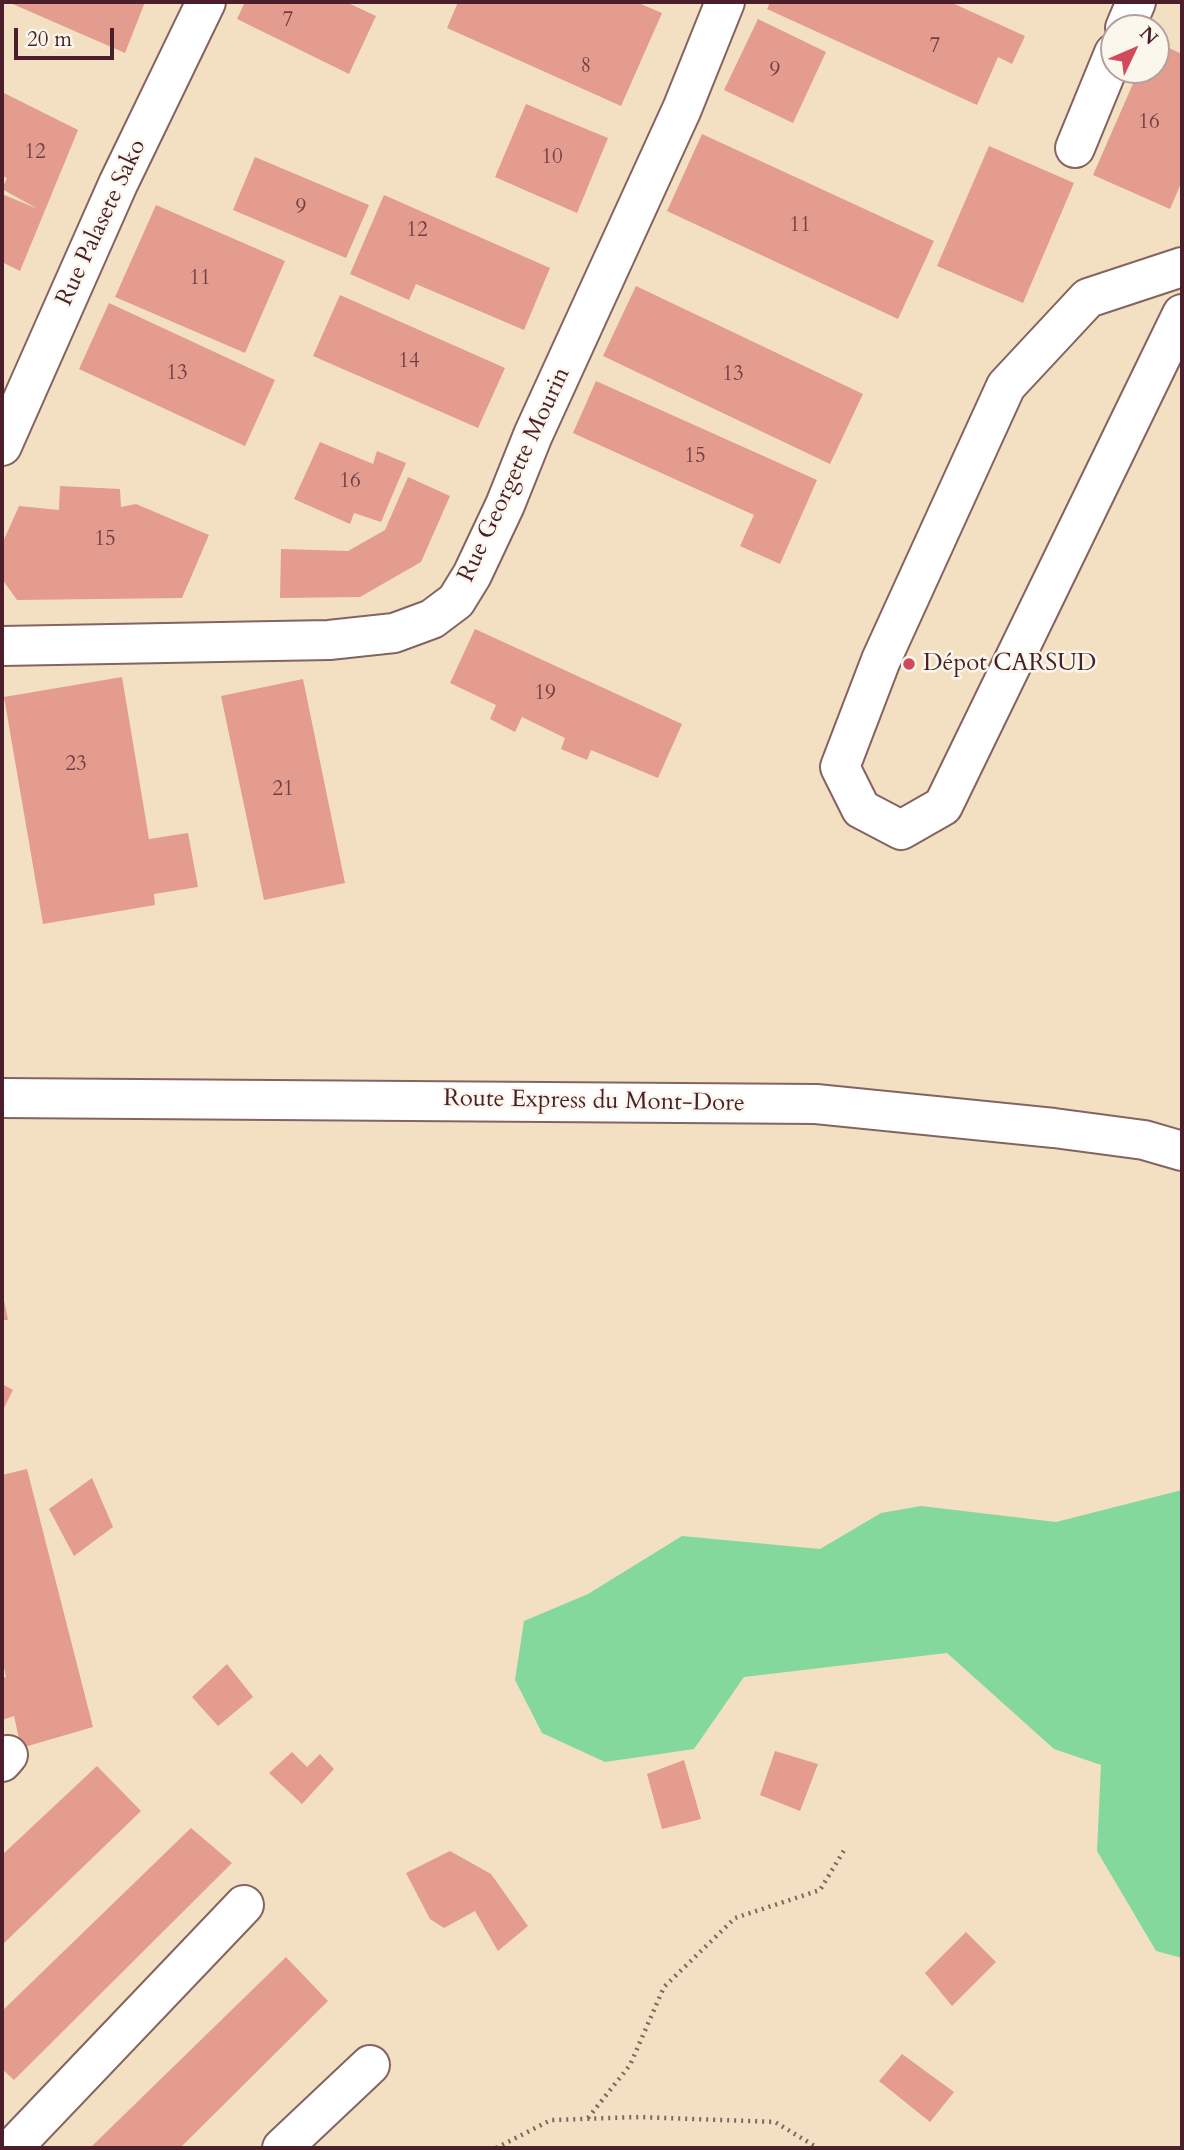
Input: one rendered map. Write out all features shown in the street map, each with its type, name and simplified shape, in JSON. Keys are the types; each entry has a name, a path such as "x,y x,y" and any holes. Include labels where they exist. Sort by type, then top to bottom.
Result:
{"street":[{"name":"Rue Palasete Sako","path":"2,446 118,184 206,2"},
{"name":"Rue Georgette Mourin","path":"2,646 354,638 394,633 432,619 456,601 472,575 505,505 533,435 682,109 725,2"},
{"path":"1074,148 1101,84"},
{"path":"1182,267 1088,298 1006,386 881,660 839,766 861,809 901,830 943,806 1182,314"},
{"name":"Route Express du Mont-Dore","path":"2,1098 816,1104 1054,1128 1144,1140 1182,1152"},
{"path":"15,2138 244,1905"},
{"path":"282,2148 370,2065"}],"path":[{"path":"588,2118 630,2065 664,1987 735,1919 820,1890 846,1847"},
{"path":"496,2148 551,2119 640,2117 775,2122 818,2148"}],"green space":[{"path":"1182,1490 1182,1958 1156,1951 1097,1851 1101,1765 1054,1749 947,1653 744,1677 694,1749 605,1762 542,1733 515,1680 524,1621 588,1594 682,1536 820,1549 881,1513 921,1506 1056,1522"}],"building":[{"path":"8,2 145,2 125,53"},
{"path":"245,2 346,2 376,16 349,74 237,19"},
{"path":"458,2 636,2 662,13 621,106 447,28"},
{"path":"770,2 950,2 1025,36 1012,64 998,57 977,105 767,9"},
{"path":"758,19 826,52 793,123 724,90"},
{"path":"1170,48 1182,54 1182,181 1170,209 1093,175 1133,84 1170,84"},
{"path":"2,92 78,130 20,271 2,262 2,194 38,209 2,189 7,178 2,176"},
{"path":"526,104 608,138 577,213 495,177"},
{"path":"702,134 934,241 898,319 667,211"},
{"path":"989,146 1074,183 1023,303 937,266"},
{"path":"255,157 369,205 346,258 233,210"},
{"path":"384,195 550,268 524,330 416,284 409,300 350,274"},
{"path":"156,205 285,261 245,353 115,297"},
{"path":"636,286 863,394 830,464 603,356"},
{"path":"340,295 505,368 478,428 313,356"},
{"path":"109,303 275,380 245,446 79,369"},
{"path":"596,381 817,480 780,564 740,546 754,515 573,433"},
{"path":"320,442 373,464 377,451 406,463 381,522 354,513 350,524 294,499"},
{"path":"408,477 450,496 421,562 360,597 280,598 281,549 348,551 385,530"},
{"path":"60,486 120,489 121,507 136,504 209,535 182,598 17,600 2,579 2,544 19,506 59,510"},
{"path":"475,629 682,724 658,778 591,750 587,760 561,749 565,738 522,717 515,732 490,719 496,705 450,683"},
{"path":"122,677 149,839 188,833 198,887 154,894 155,905 43,924 4,697"},
{"path":"303,679 345,883 264,900 221,696"},
{"path":"3,1295 8,1320 2,1320"},
{"path":"2,1384 13,1390 2,1412"},
{"path":"27,1469 93,1727 21,1748 14,1716 2,1720 2,1678 6,1677 2,1658 2,1475"},
{"path":"92,1478 113,1527 74,1556 49,1509"},
{"path":"227,1664 253,1697 218,1726 192,1697"},
{"path":"775,1751 818,1764 800,1811 760,1795"},
{"path":"292,1752 307,1767 320,1754 334,1769 302,1804 269,1773"},
{"path":"684,1760 701,1819 662,1829 647,1774"},
{"path":"97,1766 141,1811 2,1945 2,1855"},
{"path":"191,1828 232,1863 14,2080 2,2069 2,2011"},
{"path":"450,1851 491,1874 528,1926 498,1951 475,1911 444,1928 430,1919 406,1873"},
{"path":"966,1932 996,1962 952,2006 925,1973"},
{"path":"286,1957 328,2001 180,2148 90,2148"},
{"path":"902,2054 954,2092 930,2122 879,2081"}],"place":[{"name":"Dépot CARSUD","path":"909,664"}]}
